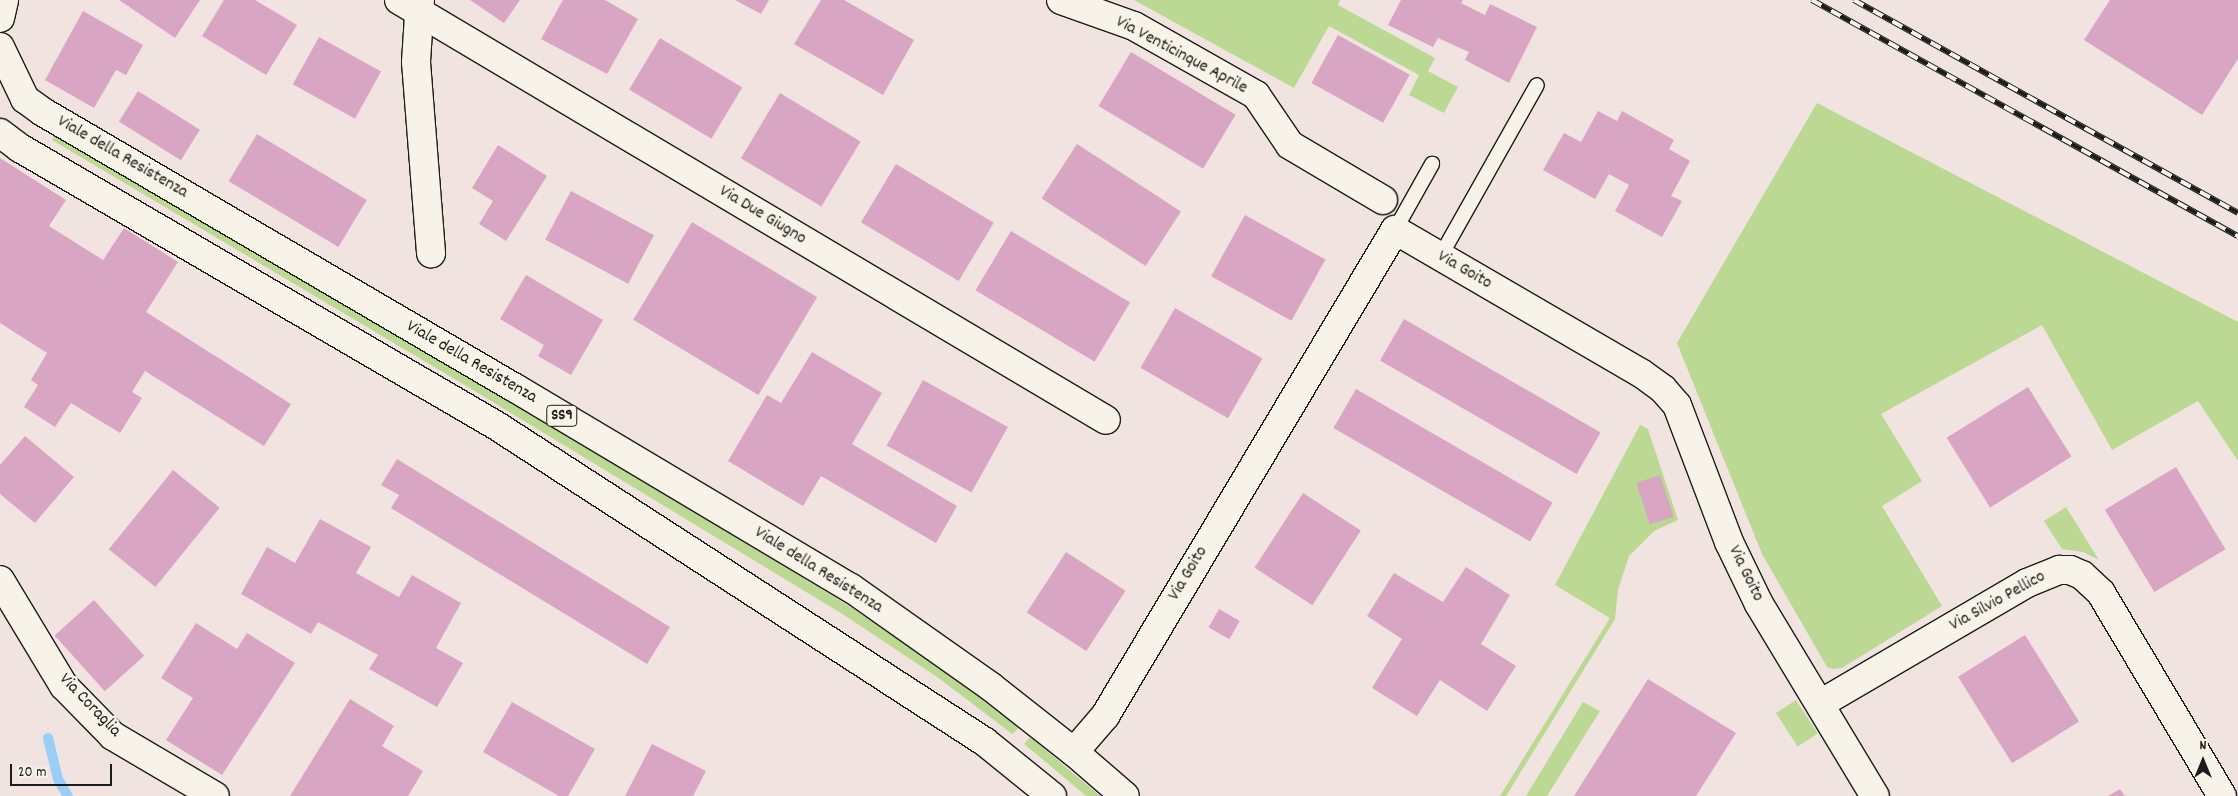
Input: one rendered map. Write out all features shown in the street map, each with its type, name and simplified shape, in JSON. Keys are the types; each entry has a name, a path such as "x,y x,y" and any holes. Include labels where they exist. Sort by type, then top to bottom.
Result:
{"street":[{"path":"0,18 4,0"},
{"name":"Via Venticinque Aprile","path":"1061,0 1134,26 1256,95 1290,145 1383,200"},
{"name":"Via Due Giugno","path":"413,4 419,123 431,253"},
{"name":"Via Due Giugno","path":"413,4 1106,420"},
{"name":"Viale della Resistenza","path":"0,47 24,99 42,112 515,388 851,588 990,686 1074,752 1125,796"},
{"name":"SS9","path":"0,133 20,148 497,426 986,742 1052,796"},
{"name":"Via Goito","path":"1074,752 1104,716 1394,230 1641,374 1663,389 1677,405 1729,542 1759,604 1875,796"},
{"name":"Via Silvio Pellico","path":"1820,704 2027,583 2059,570 2070,570 2082,575 2101,593 2222,796"},
{"name":"Via Coraglia","path":"0,580 64,686 113,736 214,796"}],"lane":[{"path":"1440,257 1536,85"},
{"path":"1394,230 1432,164"}],"green space":[{"path":"1134,0 1340,0 1338,5 1435,58 1428,71 1458,87 1444,113 1409,95 1419,75 1329,26 1294,88"},
{"path":"1817,103 2238,322 2238,461 2198,401 2112,450 2042,325 1881,414 1922,481 1882,506 1942,606 1842,668 1833,669 1827,667 1762,554 1677,343"},
{"path":"57,133 468,373 849,606 945,671 1019,728 1012,734 940,679 844,615 463,384 52,140"},
{"path":"1640,425 1648,429 1678,520 1654,531 1629,556 1618,590 1615,619 1506,796 1500,796 1610,618 1555,585"},
{"path":"2066,507 2099,560 2083,552 2062,549 2044,521"},
{"path":"1796,700 1818,734 1798,747 1776,713"},
{"path":"1583,702 1600,711 1547,796 1526,796"},
{"path":"1030,737 1100,796 1086,796 1024,744"}],"building":[{"path":"119,0 200,0 175,38"},
{"path":"224,0 255,0 297,25 266,75 202,36"},
{"path":"470,0 520,0 504,23"},
{"path":"563,0 605,0 638,19 607,74 541,39"},
{"path":"735,0 769,0 761,14"},
{"path":"821,0 844,0 914,40 883,95 794,44"},
{"path":"1401,0 1463,0 1461,3 1485,15 1490,4 1537,27 1509,83 1465,60 1469,52 1438,38 1433,47 1388,25"},
{"path":"2110,0 2238,0 2238,59 2202,115 2084,40"},
{"path":"83,11 143,45 126,75 116,70 94,108 45,80"},
{"path":"1338,35 1410,75 1383,123 1311,83"},
{"path":"319,37 381,71 355,119 293,84"},
{"path":"660,38 742,87 711,139 629,89"},
{"path":"1131,52 1236,115 1203,169 1099,106"},
{"path":"138,91 200,130 181,160 119,122"},
{"path":"780,93 861,141 821,207 741,158"},
{"path":"1598,111 1617,121 1622,111 1674,140 1669,149 1690,161 1671,196 1682,201 1662,237 1615,211 1629,185 1609,174 1595,199 1543,170 1564,133 1581,142"},
{"path":"257,134 367,200 338,247 229,181"},
{"path":"1077,144 1181,212 1146,266 1042,199"},
{"path":"498,145 547,176 506,241 479,224 493,201 472,188"},
{"path":"0,158 66,200 49,226 103,260 124,228 178,262 146,312 291,404 264,446 145,371 132,392 142,398 120,433 71,403 55,427 24,407 38,385 31,380 47,353 0,323"},
{"path":"896,164 994,223 959,281 861,222"},
{"path":"571,191 654,235 628,284 545,240"},
{"path":"1245,215 1325,260 1292,321 1211,276"},
{"path":"692,222 817,297 758,395 633,320"},
{"path":"1011,231 1130,303 1095,362 975,290"},
{"path":"526,275 603,320 571,375 538,356 544,345 500,319"},
{"path":"1175,308 1262,358 1228,418 1140,368"},
{"path":"1404,319 1601,432 1577,474 1380,361"},
{"path":"812,352 882,393 852,444 957,506 936,543 821,476 803,506 728,461 767,395 781,403"},
{"path":"923,380 1008,427 971,493 887,446"},
{"path":"2028,387 2071,457 1990,507 1947,438"},
{"path":"1356,389 1553,503 1530,541 1334,428"},
{"path":"25,436 74,477 35,523 0,494 0,465"},
{"path":"397,459 670,627 647,664 391,508 399,495 381,485"},
{"path":"2176,467 2225,549 2154,592 2105,510"},
{"path":"173,470 220,508 155,587 109,549"},
{"path":"1660,475 1674,517 1650,525 1636,483"},
{"path":"1303,493 1361,531 1312,605 1255,568"},
{"path":"320,519 371,547 356,573 399,597 412,575 461,603 436,648 463,663 437,707 369,669 378,655 318,622 311,634 241,594 267,547 295,563"},
{"path":"1066,552 1126,591 1086,651 1027,612"},
{"path":"1466,567 1510,595 1481,644 1516,666 1487,711 1440,680 1417,716 1372,688 1402,639 1367,616 1394,573 1443,602"},
{"path":"94,600 144,656 105,691 55,635"},
{"path":"1219,609 1240,621 1229,639 1208,627"},
{"path":"196,623 237,649 247,633 295,663 222,775 166,740 193,698 161,678"},
{"path":"2025,635 2079,722 2012,763 1958,677"},
{"path":"1648,679 1736,733 1696,796 1574,796"},
{"path":"350,699 394,726 382,746 423,771 408,796 290,796"},
{"path":"512,702 595,749 568,796 559,796 483,752"},
{"path":"652,744 706,771 693,796 625,796"},
{"path":"2120,789 2125,796 2108,796"}],"waterway":[{"path":"48,738 58,779 68,796"}],"railway":[{"path":"1812,0 2238,236"},
{"path":"1854,0 2238,213"}]}
